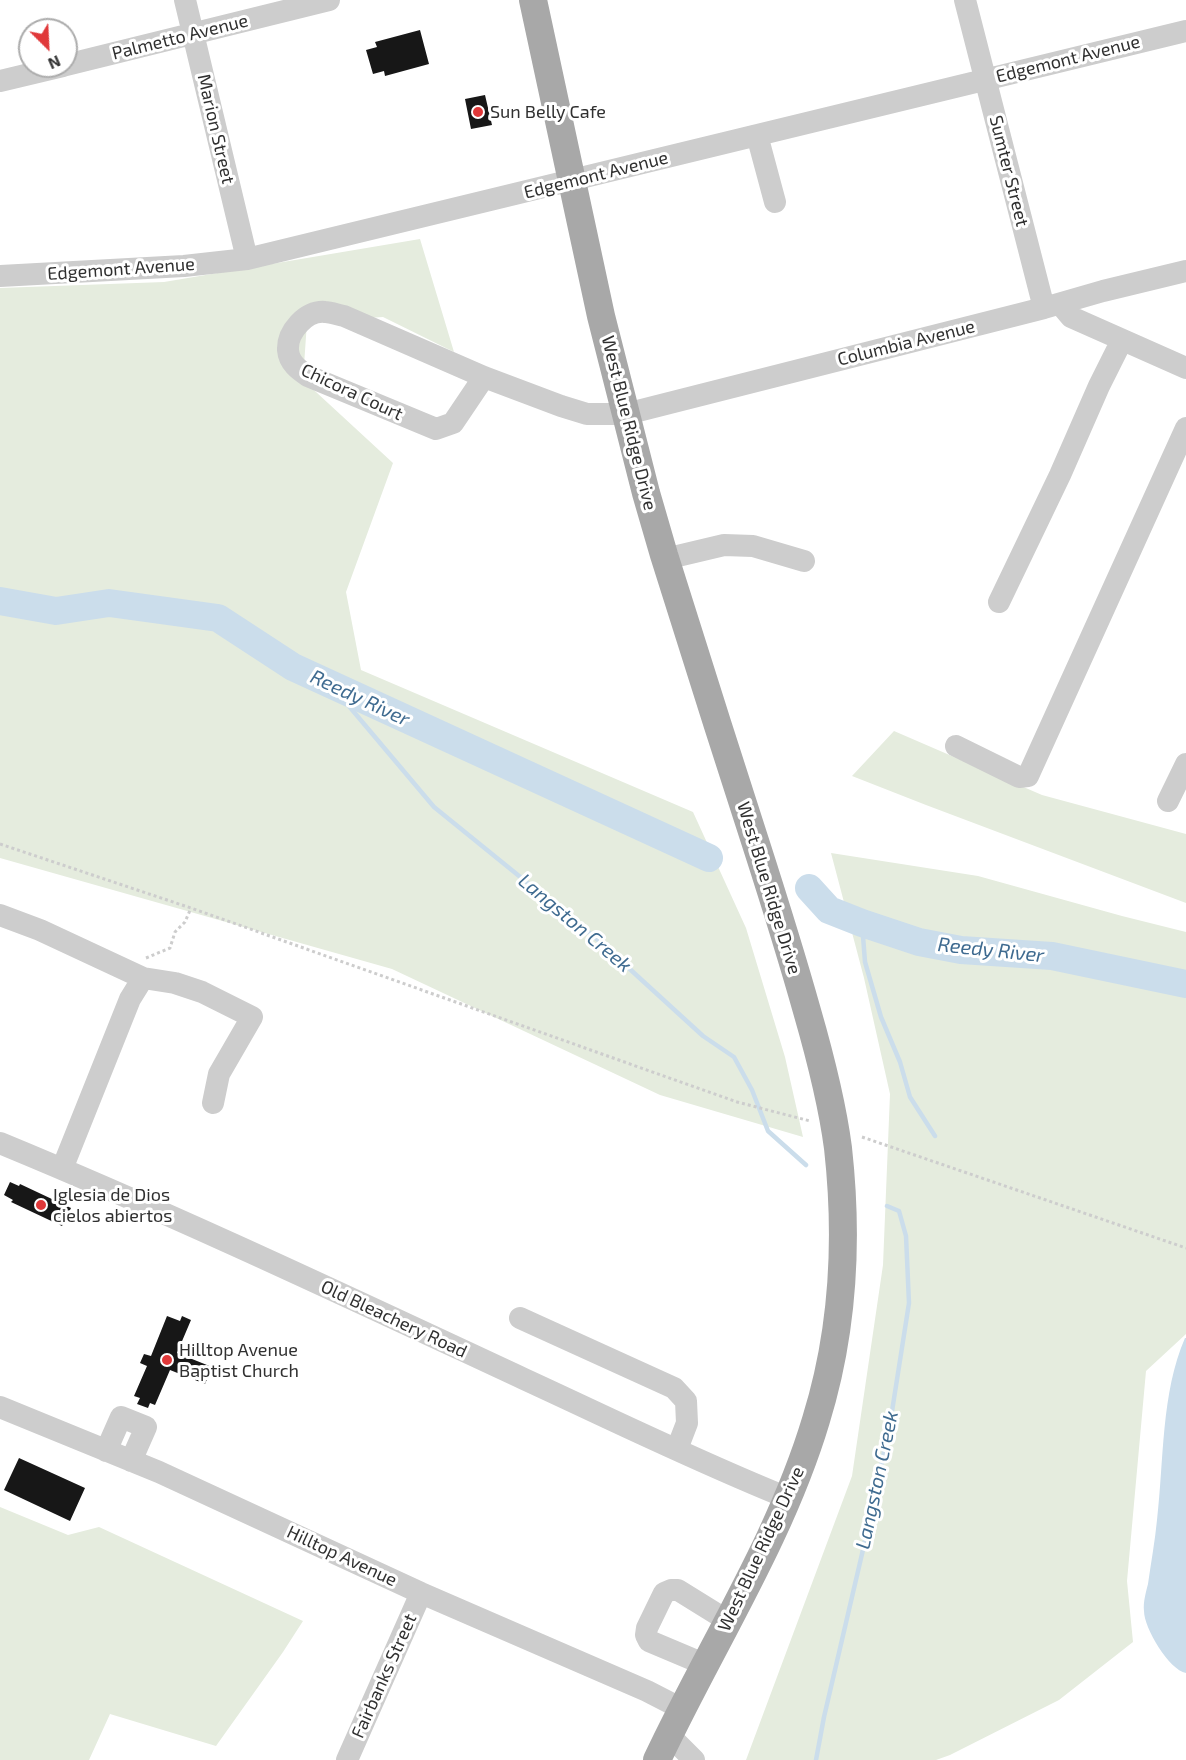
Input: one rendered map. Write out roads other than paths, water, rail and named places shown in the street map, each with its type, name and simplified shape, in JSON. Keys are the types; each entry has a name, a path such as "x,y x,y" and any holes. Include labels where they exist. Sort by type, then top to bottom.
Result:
{"main road":[{"name":"West Blue Ridge Drive","path":"533,0 601,316 646,493 784,931 828,1092 842,1191 841,1280 836,1328 817,1418 801,1465 773,1533 663,1747"}],"street":[{"name":"Marion Street","path":"185,0 247,259"},
{"name":"Palmetto Avenue","path":"78,63 329,0"},
{"name":"Sumter Street","path":"965,0 1052,306"},
{"name":"Edgemont Avenue","path":"0,276 184,266 247,259 1186,31"},
{"name":"Palmetto Avenue","path":"0,81 18,77"},
{"path":"757,135 776,201"},
{"name":"Columbia Avenue","path":"626,414 1186,271"},
{"path":"1052,306 1071,317 1186,368"},
{"name":"Chicora Court","path":"484,377 453,423 436,429 308,376 295,367 288,350 292,335 301,322 312,314 323,311 344,316 484,377 561,406 587,414 626,414"},
{"path":"999,602 1122,340"},
{"path":"956,746 1019,777 1028,776 1186,428"},
{"path":"665,559 724,545 753,546 804,561"},
{"path":"1168,801 1186,764"},
{"path":"0,915 40,930 144,978 175,983 202,992 252,1017 219,1074 213,1103"},
{"path":"62,1169 130,999 144,978"},
{"name":"Old Bleachery Road","path":"0,1143 788,1498"},
{"path":"520,1318 675,1388 686,1401 687,1423 677,1449"},
{"name":"Hilltop Avenue","path":"0,1407 159,1472 421,1593 682,1708"},
{"path":"106,1451 121,1417 146,1427 131,1461"},
{"path":"706,1665 649,1641 646,1635 647,1628 664,1593 678,1590 728,1621"},
{"name":"Fairbanks Street","path":"347,1760 421,1593"},
{"path":"663,1747 693,1760"}],"water":[{"path":"1185,1338 1186,1673 1179,1670 1165,1657 1148,1627 1144,1608 1156,1528 1167,1404 1177,1359"}],"waterway":[{"name":"Reedy River","path":"0,601 56,611 109,603 218,618 293,667 709,858"},
{"name":"Langston Creek","path":"332,686 434,807 598,940 703,1036 734,1057 752,1090 768,1131 806,1165"},
{"name":"Reedy River","path":"809,888 829,910 919,942 961,950 1052,956 1186,984"},
{"path":"862,923 865,962 881,1017 900,1062 910,1097 935,1136"},
{"name":"Reedy River","path":"1177,983 1186,977"},
{"name":"Langston Creek","path":"816,1760 890,1424 909,1303 906,1236 899,1211 887,1206"}],"place":[{"name":"Sun Belly Cafe","path":"478,112"},
{"name":"Iglesia de Dios cielos abiertos","path":"41,1205"},
{"name":"Hilltop Avenue Baptist Church","path":"167,1360"}]}
